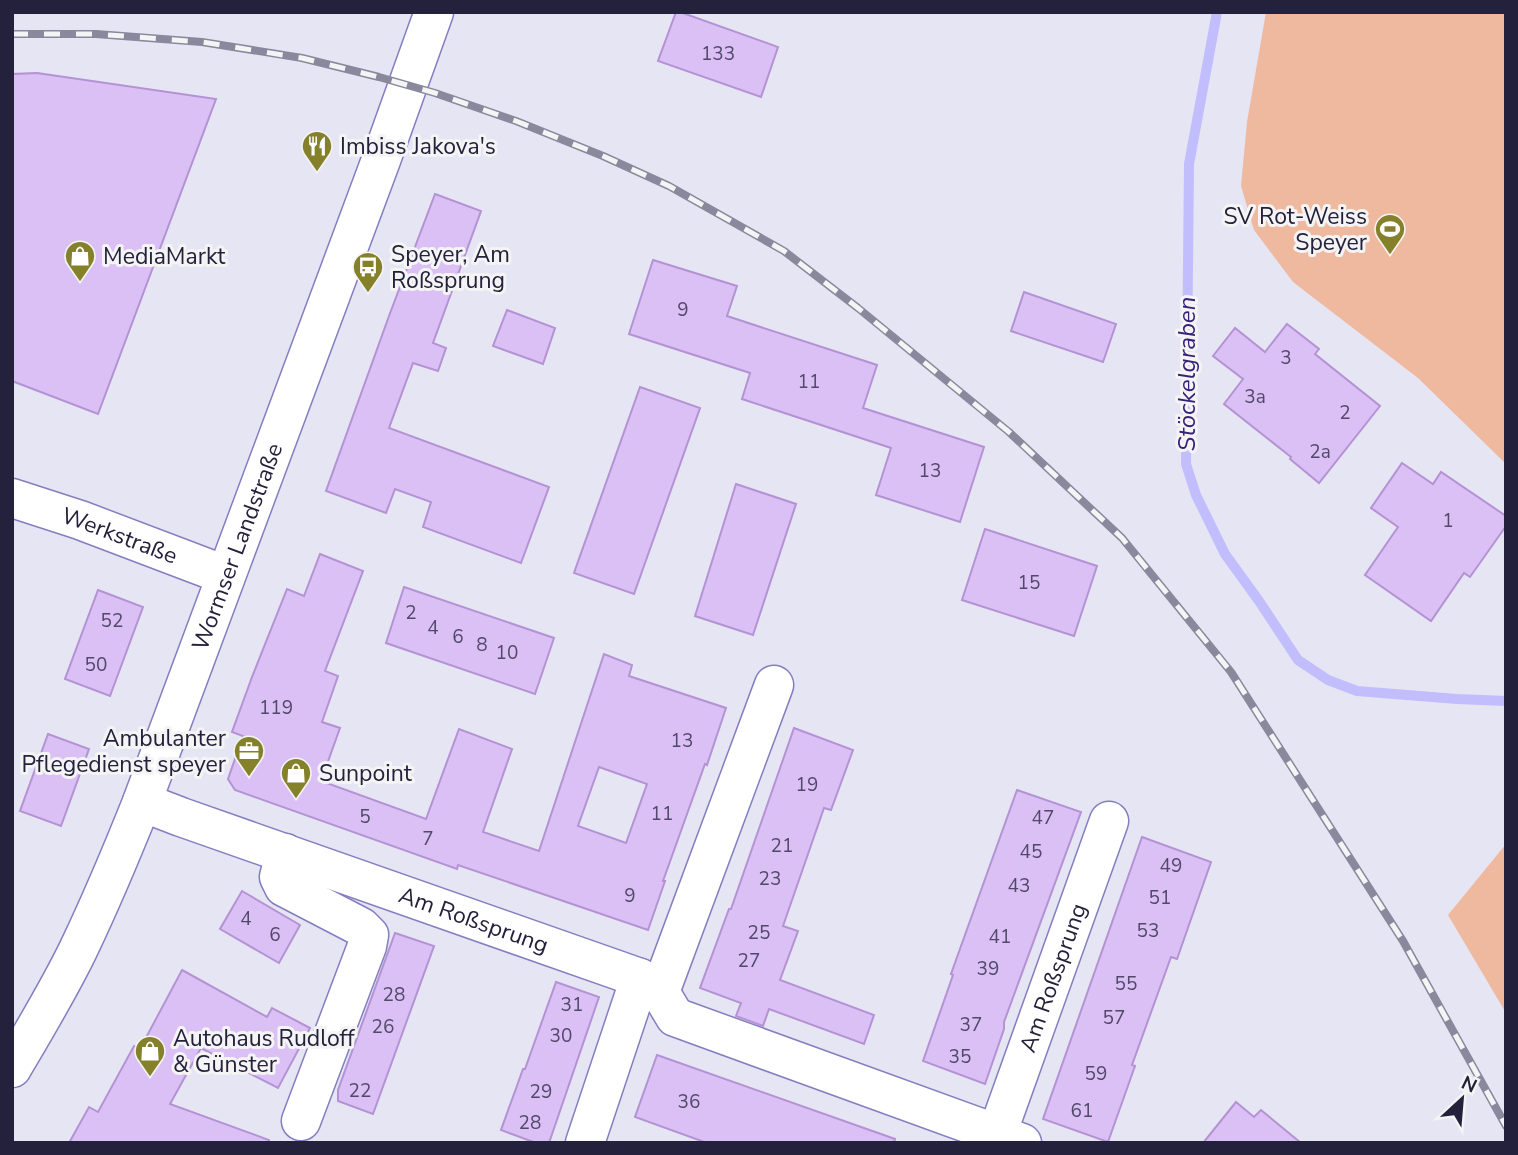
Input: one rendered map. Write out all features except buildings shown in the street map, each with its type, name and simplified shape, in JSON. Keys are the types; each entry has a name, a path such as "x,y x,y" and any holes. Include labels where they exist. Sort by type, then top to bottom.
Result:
{"street":[{"name":"Wormser Landstraße","path":"12,1068 77,952 117,866 434,12"},
{"name":"Werkstraße","path":"12,498 80,520 226,575"},
{"path":"585,1143 774,685"},
{"name":"Am Roßsprung","path":"142,802 650,985 675,1017 1010,1138 1109,821"},
{"path":"285,853 279,877 284,887 361,928 369,935 301,1121"}],"shaded area":[{"name":"SV Rot-Weiss Speyer","path":"1266,12 1506,12 1506,464 1418,378 1293,282 1254,230 1241,186 1247,122"},
{"path":"1506,844 1506,1013 1448,915"}],"waterway":[{"name":"Stöckelgraben","path":"1217,12 1189,164 1186,464 1196,495 1225,554 1298,660 1328,680 1357,691 1506,701"}],"railway":[{"path":"12,34 96,34 202,42 302,58 379,77 516,121 603,156 669,186 784,251 1009,432 1122,538 1231,672 1403,941 1506,1126"}],"place":[{"name":"Imbiss Jakova's","path":"317,173"},
{"name":"SV Rot-Weiss Speyer","path":"1390,256"},
{"name":"MediaMarkt","path":"80,283"},
{"name":"Speyer, Am Roßsprung","path":"368,294"},
{"name":"Ambulanter Pflegedienst speyer","path":"249,778"},
{"name":"Sunpoint","path":"296,800"},
{"name":"Autohaus Rudloff & Günster","path":"150,1078"}]}
